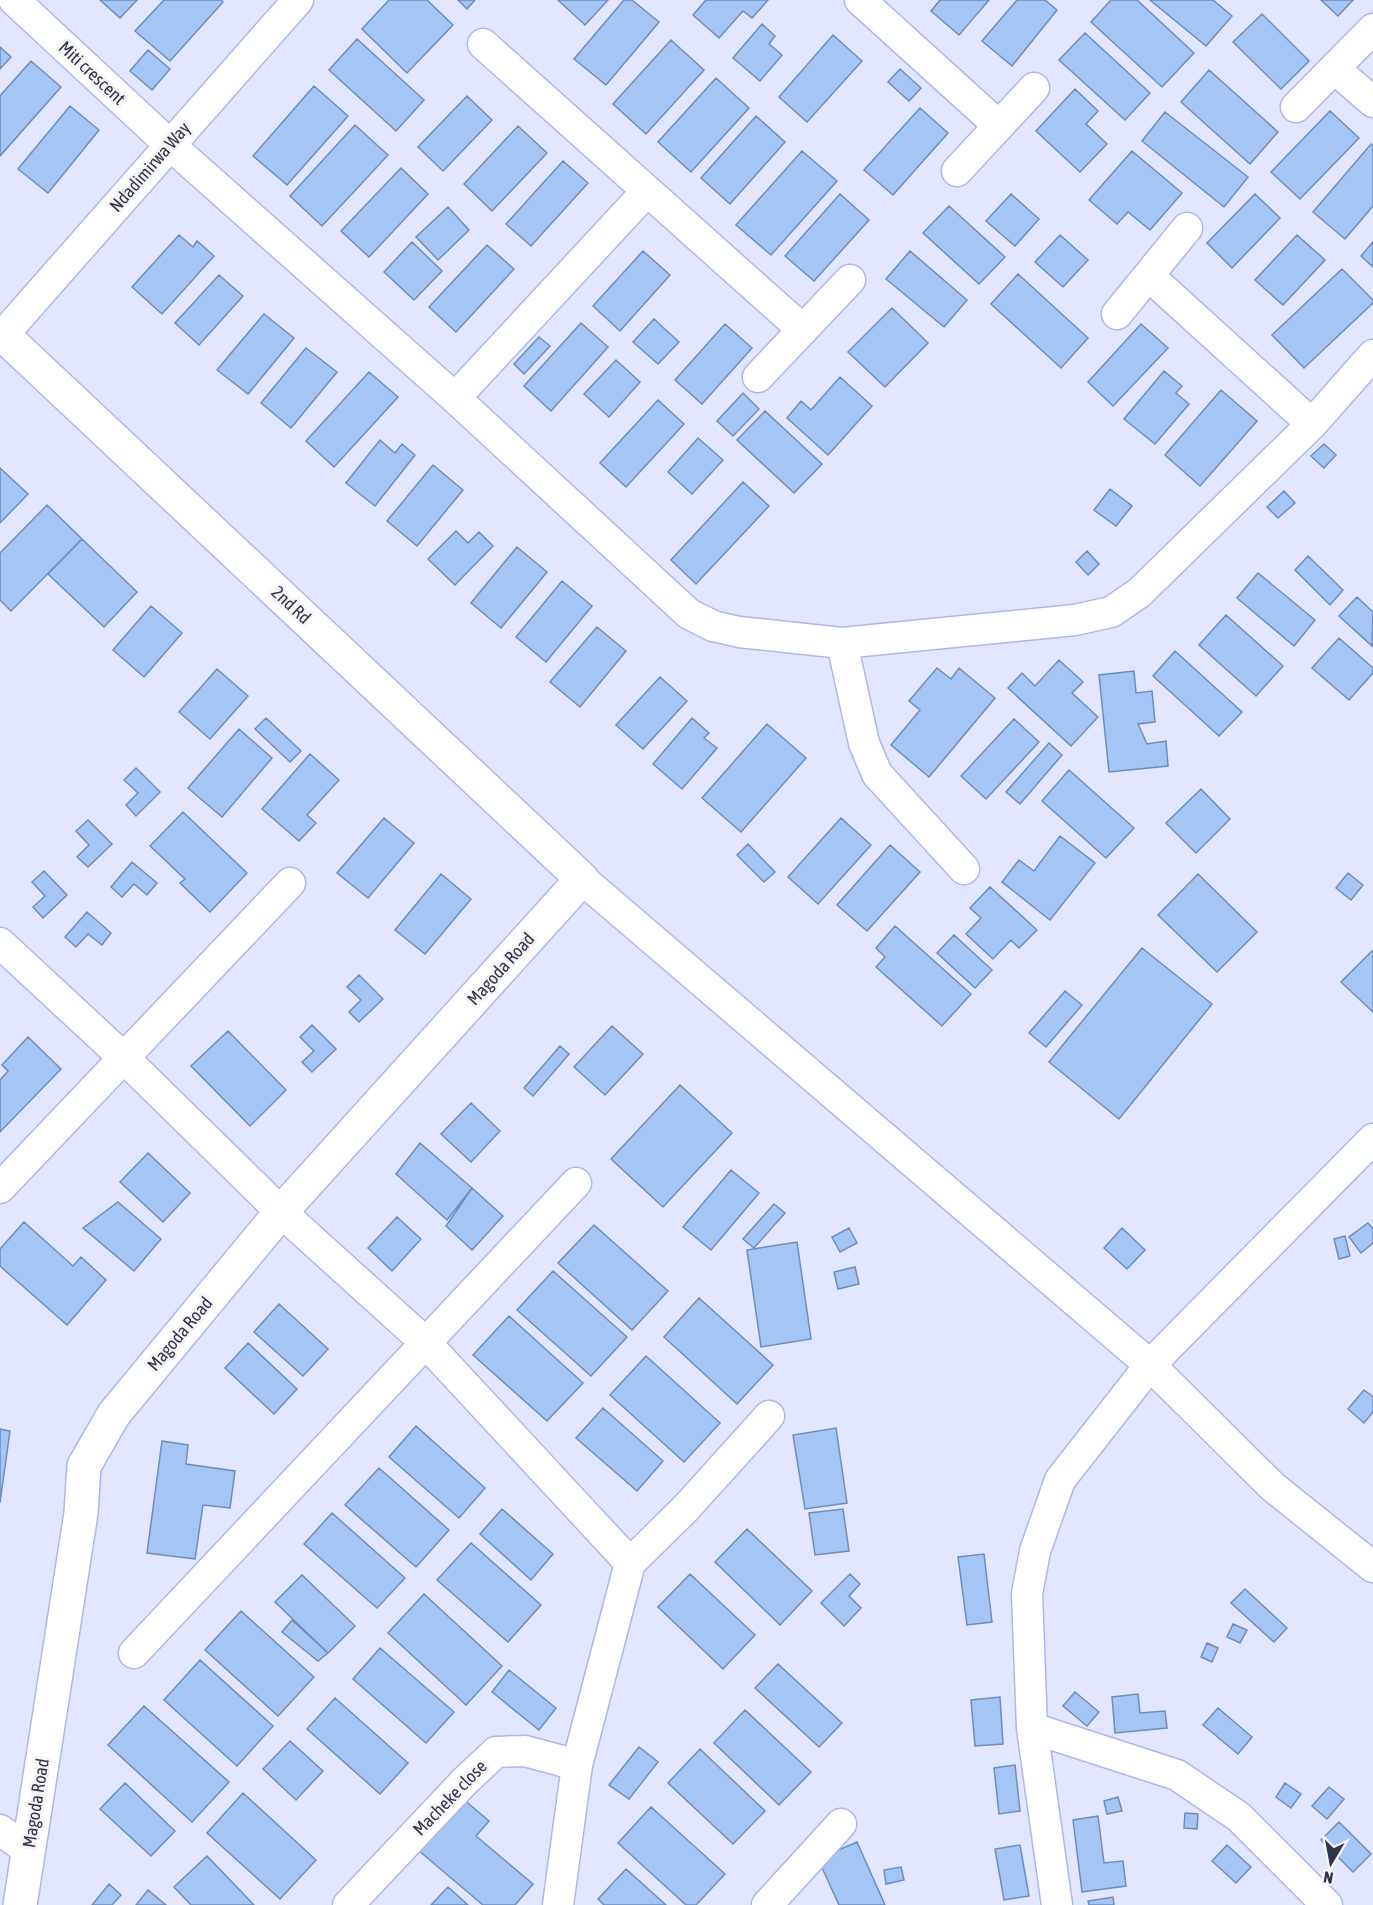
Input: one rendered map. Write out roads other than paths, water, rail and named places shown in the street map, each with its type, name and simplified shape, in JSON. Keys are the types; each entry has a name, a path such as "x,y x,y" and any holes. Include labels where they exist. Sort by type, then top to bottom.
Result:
{"street":[{"name":"Miti crescent","path":"14,0 170,145 455,398 688,614 713,626 739,632 842,644 1075,620 1111,612 1139,593 1312,424 1373,355"},
{"name":"Ndadimirwa Way","path":"2,334 298,0"},
{"path":"860,0 999,126"},
{"path":"1296,107 1373,29"},
{"path":"483,44 803,330"},
{"path":"1335,69 1373,102"},
{"path":"957,171 1035,88"},
{"path":"455,398 647,191"},
{"path":"1117,314 1187,228"},
{"path":"1149,276 1312,424"},
{"path":"758,377 850,280"},
{"name":"2nd Rd","path":"2,334 582,879"},
{"path":"842,644 864,743 877,774 964,869"},
{"path":"582,879 1150,1365 1273,1487 1373,1567"},
{"name":"Magoda Road","path":"20,1905 81,1513 84,1466 114,1414 281,1212 582,879"},
{"path":"0,1188 290,883"},
{"path":"0,943 124,1058 281,1212 426,1343 630,1563"},
{"path":"1057,1905 1032,1728 1027,1594 1035,1551 1060,1480 1150,1365 1373,1139"},
{"path":"134,1653 576,1183"},
{"path":"558,1905 577,1765 630,1563 686,1508 769,1416"},
{"path":"1032,1728 1177,1775 1239,1817 1327,1905"},
{"name":"Macheke close","path":"348,1905 465,1781 496,1752 525,1751 577,1765"},
{"path":"767,1905 841,1824"},
{"path":"0,1830 29,1851"}]}
